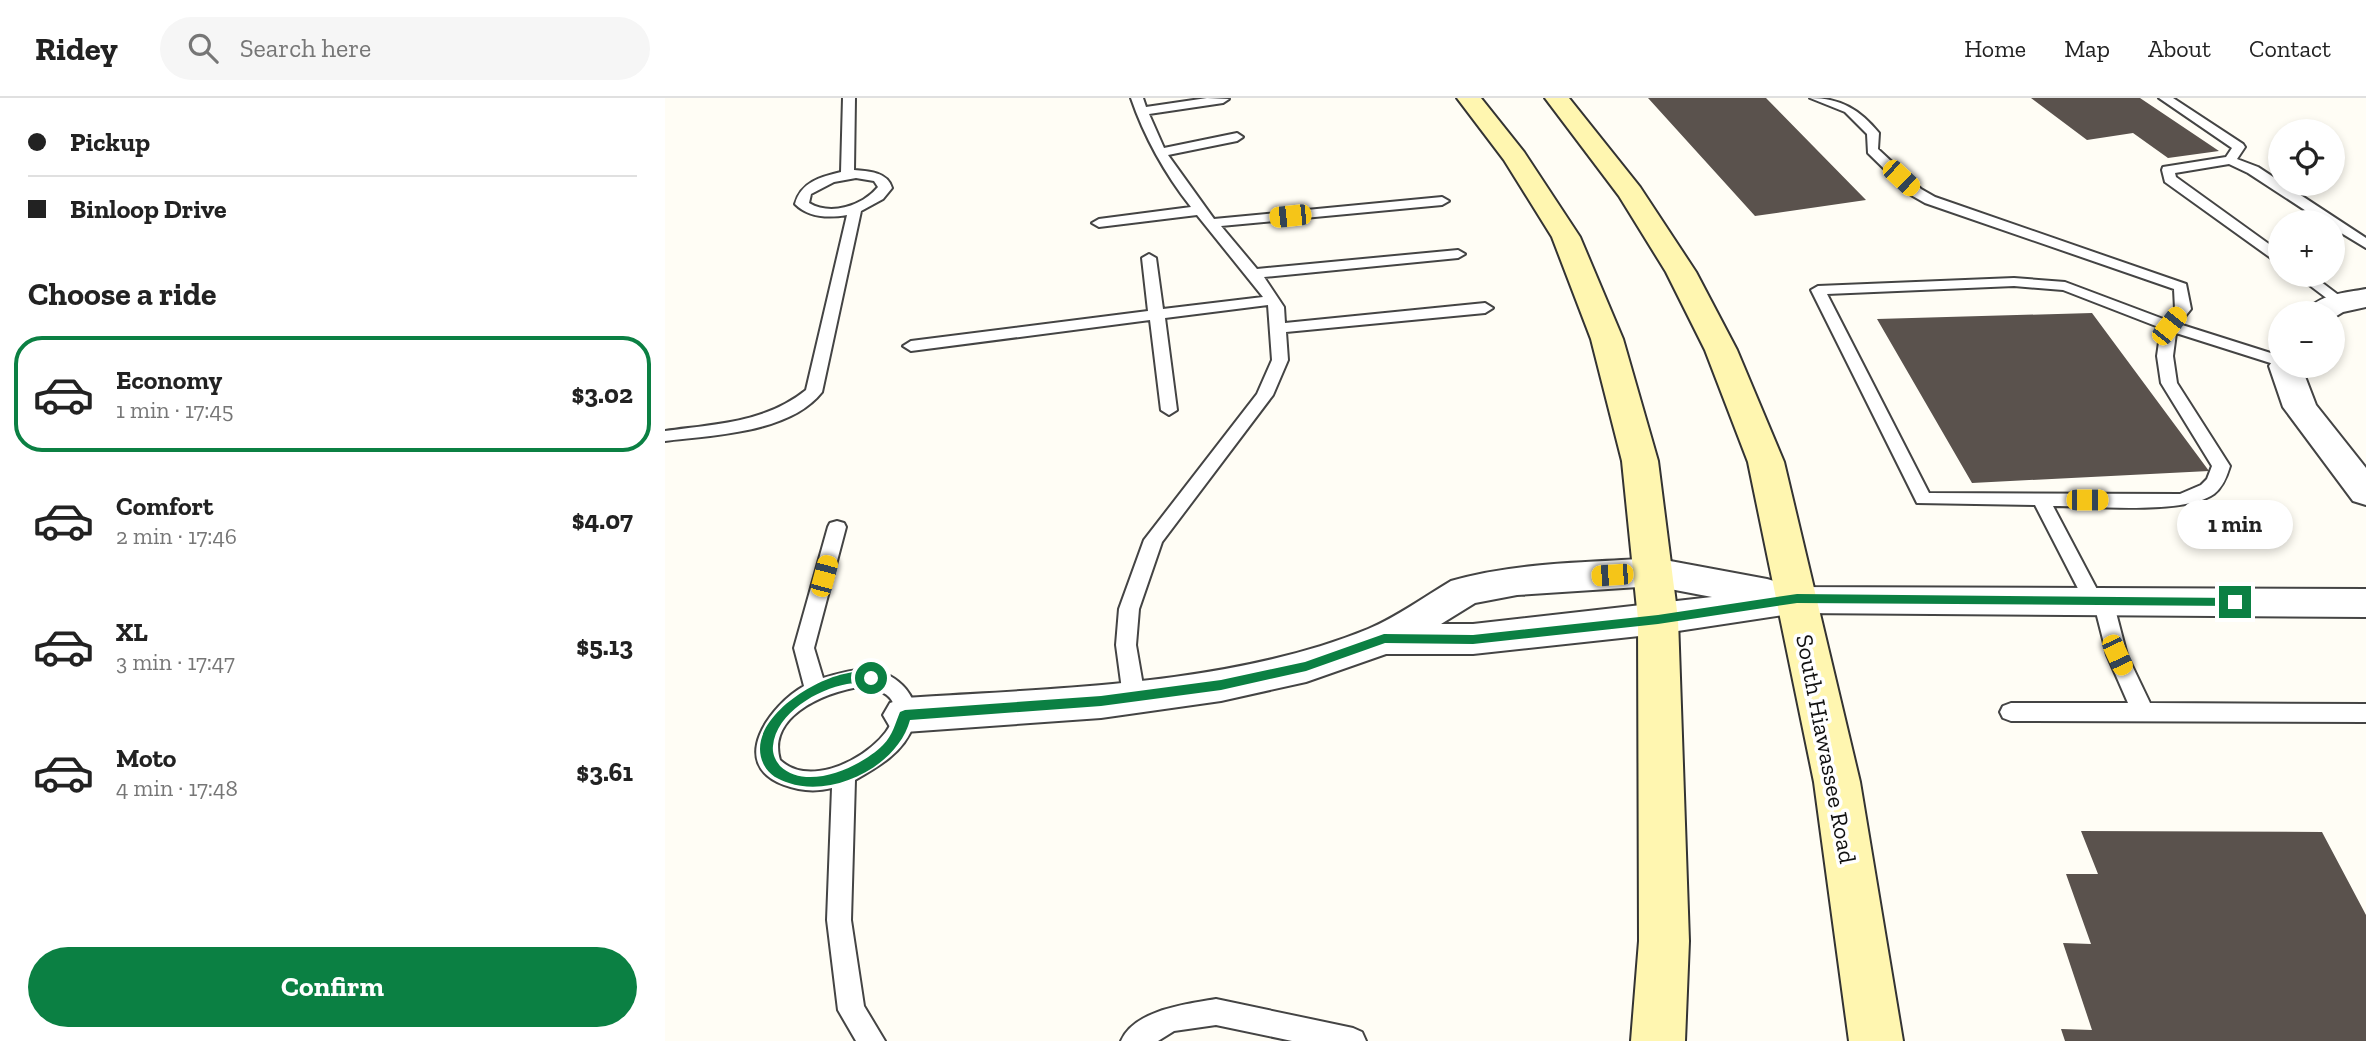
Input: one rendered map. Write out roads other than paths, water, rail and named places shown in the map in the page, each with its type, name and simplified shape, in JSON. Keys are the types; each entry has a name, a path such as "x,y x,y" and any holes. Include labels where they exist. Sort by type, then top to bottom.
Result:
{"street":[{"path":"1469,98 1515,157 1566,237 1607,339 1640,461 1658,619 1664,941 1658,1041"},
{"name":"South Hiawassee Road","path":"1557,98 1631,193 1681,272 1721,350 1766,462 1837,782 1876,1041"},
{"path":"2289,378 2299,407 2366,494"},
{"path":"905,715 1134,697 1221,685 1294,669 1384,639 1465,591 1517,581 1654,572 1797,598"},
{"path":"1384,639 1473,639 1658,619 1797,598 2366,603"}],"lane":[{"path":"847,175 849,98"},
{"path":"1816,98 1849,110 1873,133 1871,150 1916,192 1930,200 2181,288 2182,309 2169,326 2165,356 2169,383 2221,466 2217,482 2202,494 2181,500 1923,499 1818,290 2039,282 2075,290 2169,326 2268,357"},
{"path":"2165,98 2239,147 2230,160"},
{"path":"1134,697 1126,645 1129,609 1153,540 1265,395 1280,360 1276,307 1254,274 1202,210 1162,152 1143,123 1139,105 1223,99"},
{"path":"1162,152 1237,137"},
{"path":"2268,249 2170,179 2168,170 2230,160 2253,170 2315,210"},
{"path":"847,175 869,175 884,182 885,188 881,194 856,208 819,211 803,204 805,192 813,186 847,175"},
{"path":"1213,223 1442,201"},
{"path":"665,436 765,420 800,406 814,392 856,208"},
{"path":"1099,223 1202,210"},
{"path":"2345,230 2366,244"},
{"path":"1254,274 1458,254"},
{"path":"1149,258 1169,410"},
{"path":"2319,287 2338,301"},
{"path":"911,346 1272,300"},
{"path":"1277,328 1485,308"},
{"path":"2041,500 2099,601 2117,655 2143,711"},
{"path":"816,689 804,648 837,527"},
{"path":"871,678 890,683 902,694 905,715 901,730 888,748 868,764 844,776 818,782 800,781 781,775 769,763 766,747 774,725 788,708 816,689 849,679 871,678"},
{"path":"2011,712 2366,713"},
{"path":"844,776 839,920 851,1010 872,1041"},
{"path":"1134,1041 1170,1018 1216,1012 1353,1041"}]}
